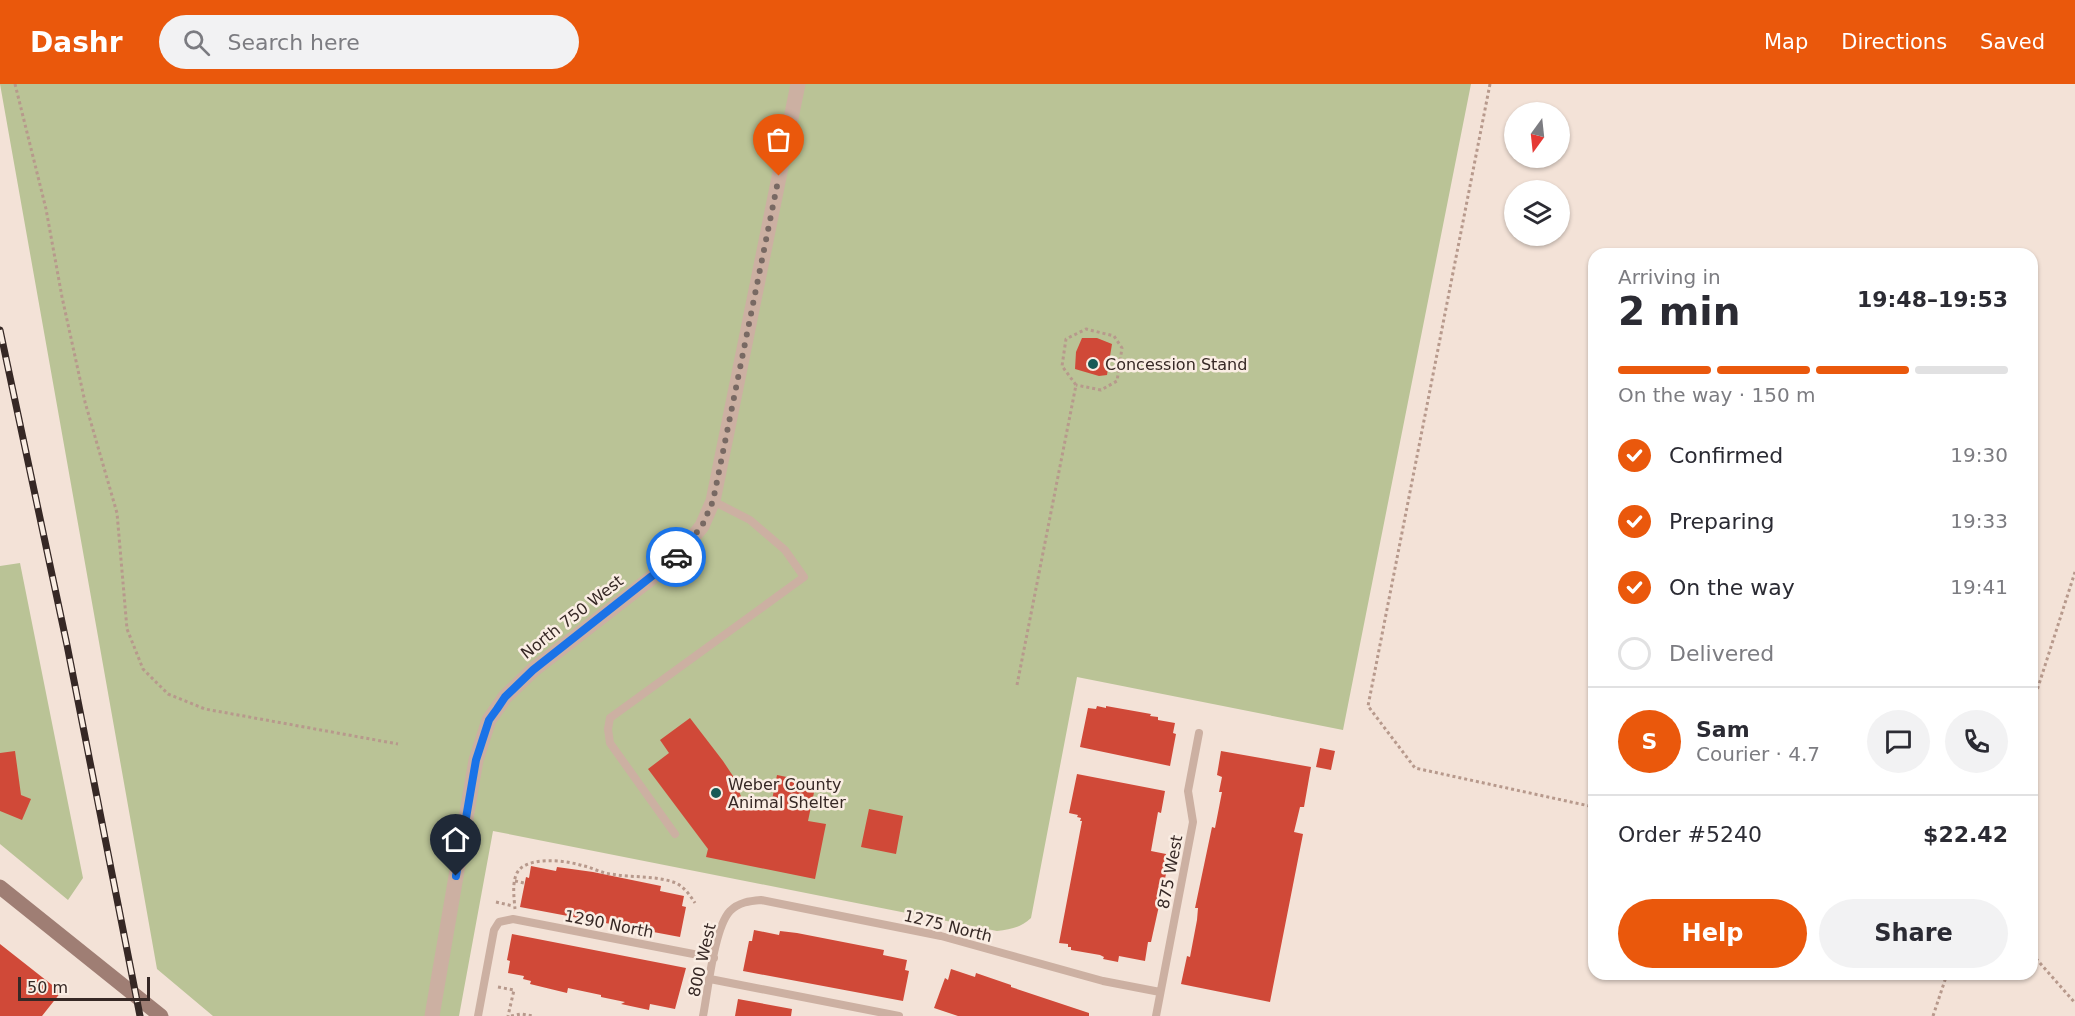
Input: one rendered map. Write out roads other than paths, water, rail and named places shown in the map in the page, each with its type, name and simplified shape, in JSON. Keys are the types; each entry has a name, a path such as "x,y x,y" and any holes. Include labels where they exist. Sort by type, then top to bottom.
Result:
{"main road":[{"path":"0,887 161,1016"}],"street":[{"name":"North 750 West","path":"432,1016 476,760 489,720 505,697 533,670 650,579 682,551 702,526 713,501 798,84"}],"lane":[{"path":"675,834 610,743 608,729 610,718 804,577 785,550 750,520 713,501"},
{"name":"875 West","path":"1156,1016 1193,822 1188,791 1199,733"},
{"name":"1275 North","path":"730,911 745,902 761,900 941,936 1103,981 1160,992"},
{"name":"800 West","path":"703,1016 721,927 730,911"},
{"name":"1290 North","path":"478,1016 494,930 499,922 513,919 714,958"},
{"path":"710,979 899,1016"}],"railway":[{"path":"0,330 67,645 140,1016"}],"place":[{"name":"Concession Stand","path":"1093,364"},
{"name":"Weber County Animal Shelter","path":"716,793"}]}
